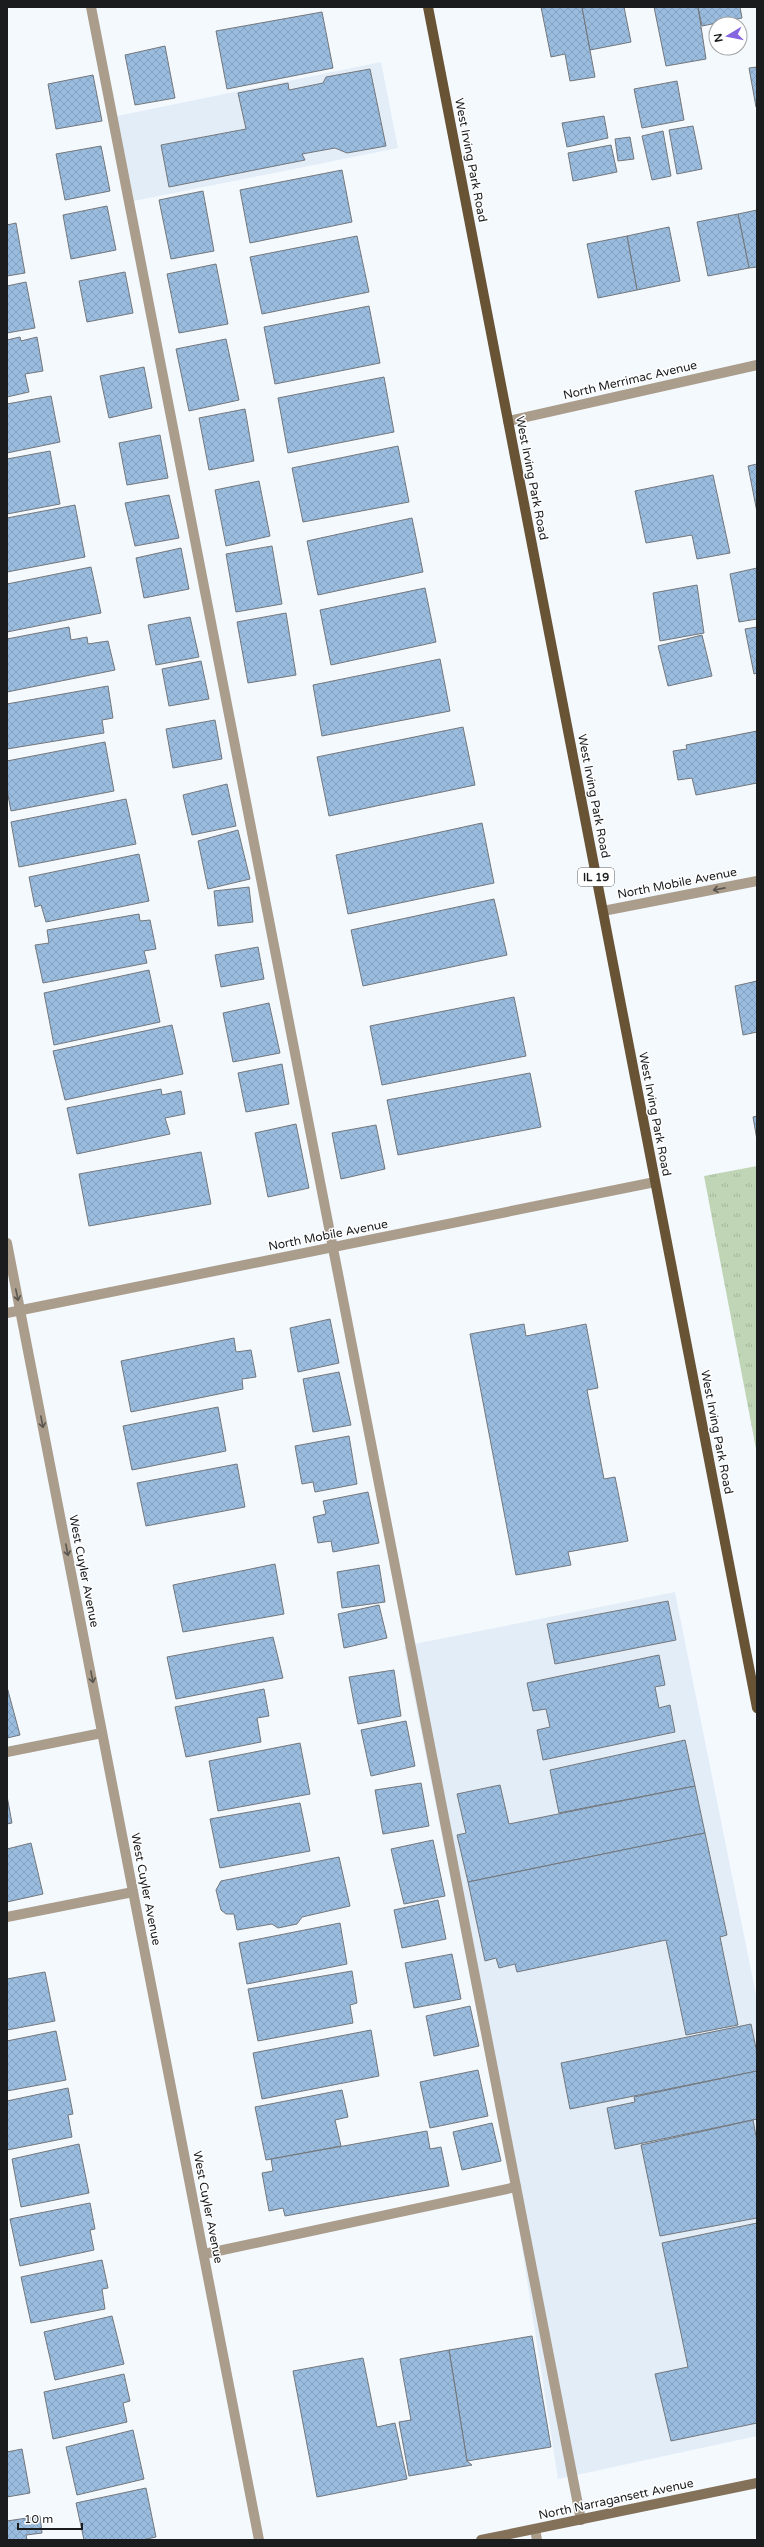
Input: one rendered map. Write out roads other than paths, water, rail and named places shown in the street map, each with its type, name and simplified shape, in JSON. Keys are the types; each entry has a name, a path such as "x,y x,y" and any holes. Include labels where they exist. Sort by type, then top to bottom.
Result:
{"main road":[{"name":"West Irving Park Road","path":"428,7 757,1708"},
{"name":"North Narragansett Avenue","path":"480,2540 757,2483"}],"street":[{"path":"90,7 581,2520"},
{"name":"North Merrimac Avenue","path":"508,421 757,365"},
{"name":"North Mobile Avenue","path":"603,911 757,881"},
{"name":"North Mobile Avenue","path":"7,1313 655,1182"},
{"name":"West Cuyler Avenue","path":"7,1243 259,2540"},
{"path":"7,1752 102,1733"},
{"path":"7,1917 133,1892"},
{"path":"204,2254 516,2187"},
{"path":"535,2529 537,2540"}]}
